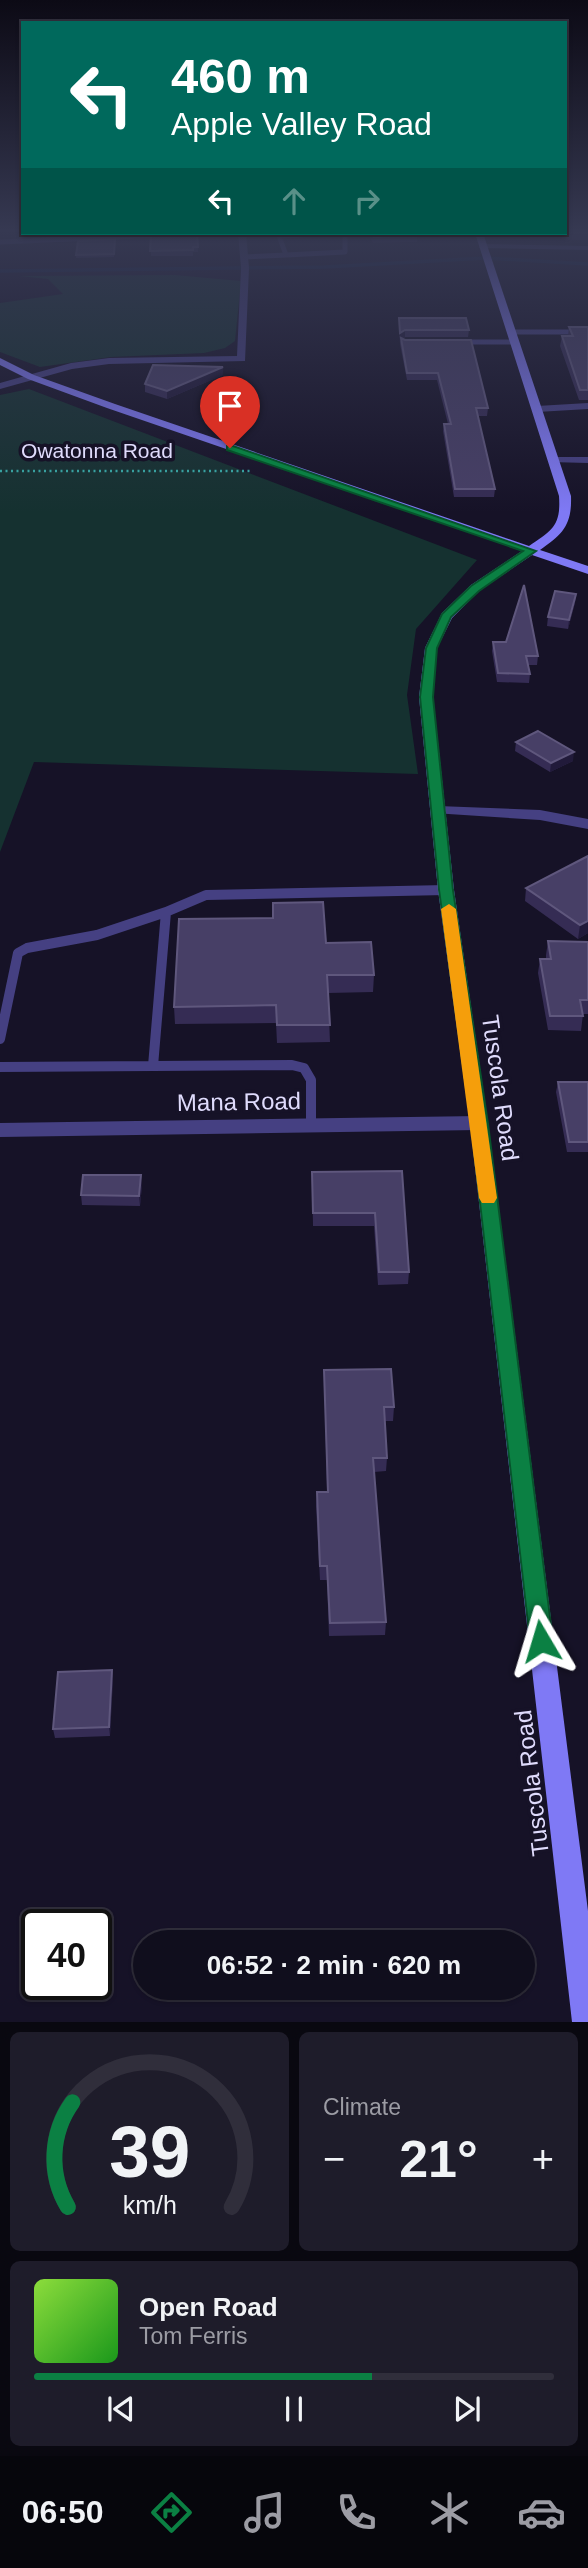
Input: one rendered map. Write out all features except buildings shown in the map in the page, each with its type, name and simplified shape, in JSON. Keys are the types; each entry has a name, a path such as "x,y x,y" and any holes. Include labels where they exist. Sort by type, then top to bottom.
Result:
{"street":[{"path":"0,386 71,366 109,361 242,359 243,322"},
{"name":"Tuscola Road","path":"507,322 565,496 566,516 555,534 475,588 446,616 432,648 426,697 446,890 479,1124 587,2022"},
{"path":"0,361 31,377 278,465 588,570"},
{"path":"554,460 588,460"},
{"path":"438,810 540,815 588,824"},
{"name":"Mana Road","path":"0,1130 479,1124"}],"lane":[{"path":"446,342 588,332"},
{"path":"537,409 588,406"},
{"path":"0,1039 18,953 27,948 97,935 166,912 206,895 446,890"},
{"path":"153,1066 166,912"},
{"path":"0,1067 292,1065 304,1068 311,1080 311,1126"}],"path":[{"name":"Owatonna Road","path":"0,471 246,471 278,465"}],"green space":[{"path":"0,322 237,322 235,341 225,348 204,353 111,357 40,367 0,352"},
{"path":"29,389 477,560 416,629 407,695 418,774 34,762 0,852 0,395"}],"slow traffic":[{"path":"449,909 488,1198"}],"route":[{"path":"230,448 531,551 475,588 446,616 432,648 426,697 446,890 479,1124 541,1641"}]}
